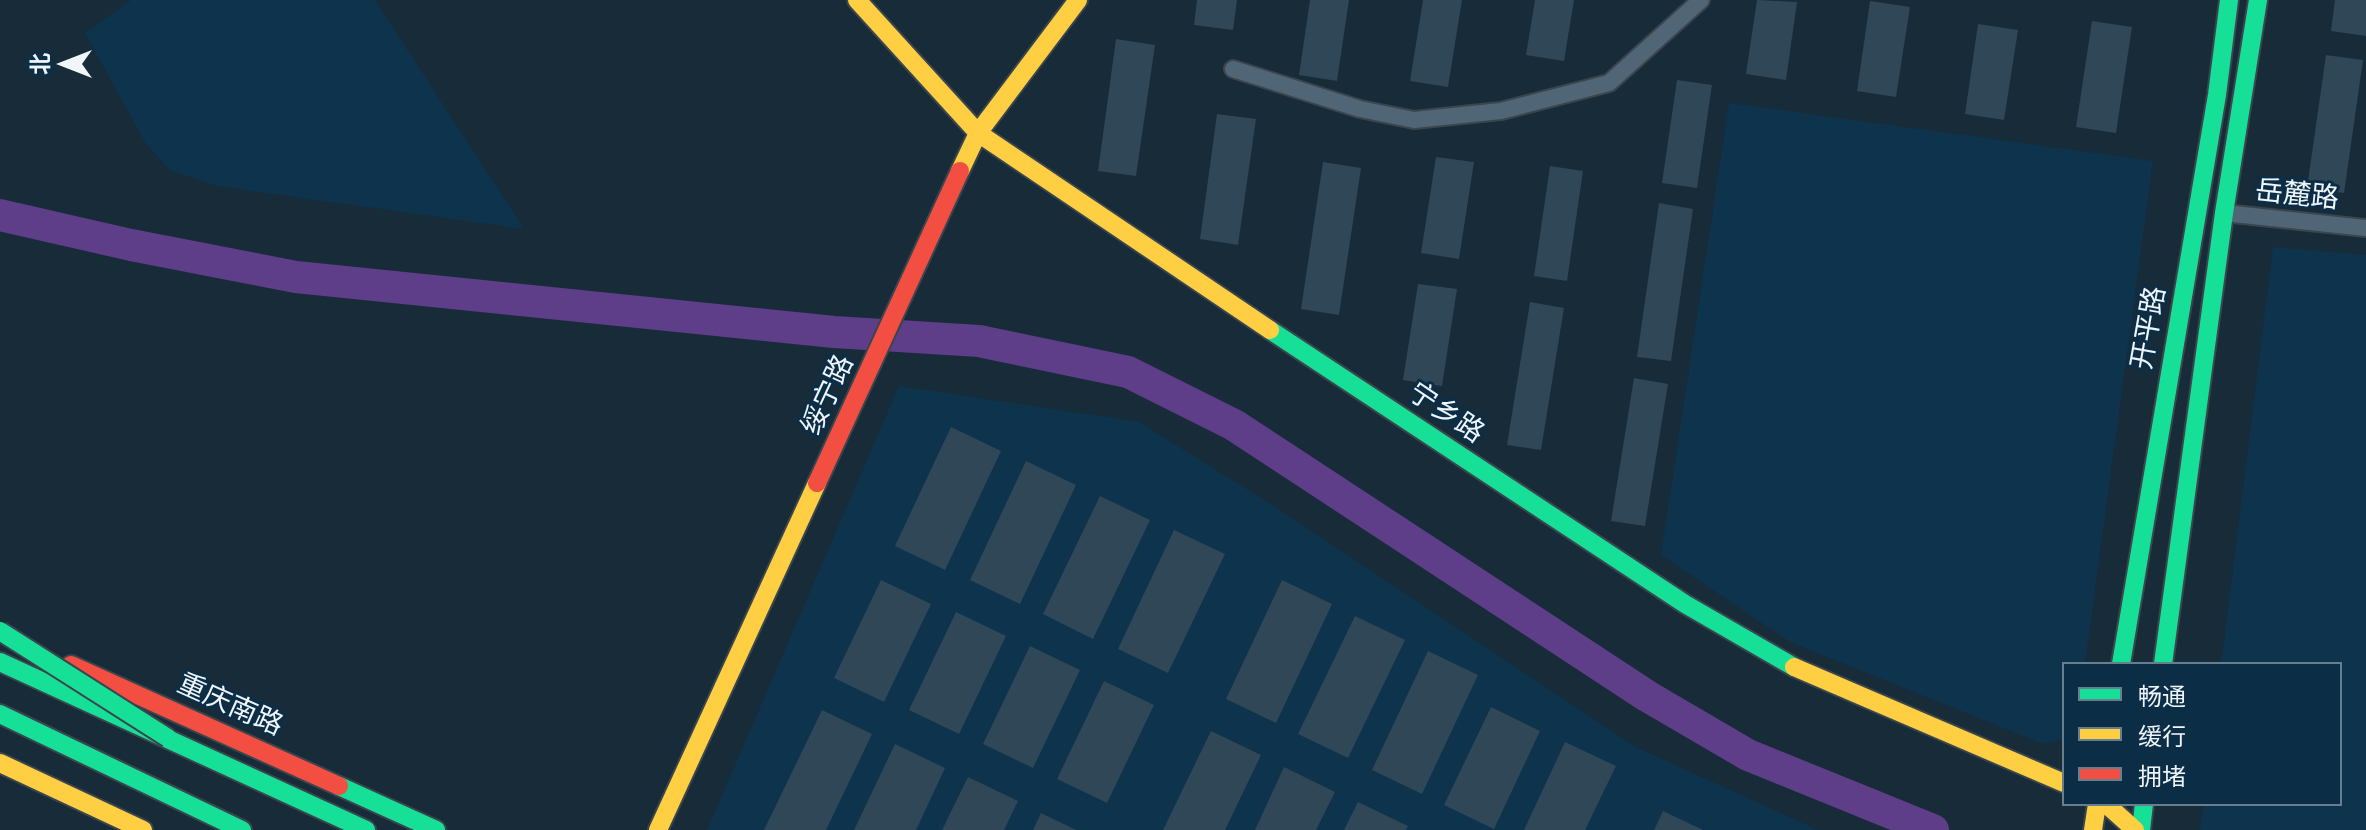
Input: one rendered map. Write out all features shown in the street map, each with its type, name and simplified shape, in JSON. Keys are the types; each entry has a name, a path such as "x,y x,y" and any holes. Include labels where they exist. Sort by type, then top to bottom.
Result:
{"main road":[{"name":"宁乡路","path":"857,0 978,133 1454,453 1685,604 1803,672 2062,782"},
{"name":"绥宁路","path":"658,830 978,133 1078,0"},
{"name":"开平路","path":"2121,662 2217,95 2229,0"},
{"name":"开平路","path":"2163,662 2224,213 2258,0"},
{"path":"0,632 168,738"},
{"name":"重庆南路","path":"0,632 436,830"},
{"path":"0,662 366,830"},
{"path":"0,714 242,830"},
{"path":"0,763 143,830"},
{"path":"2093,830 2097,806"},
{"path":"2108,806 2138,830 2144,806"}],"street":[{"path":"1233,69 1360,109 1414,120 1501,111 1609,83 1701,0"},
{"name":"岳麓路","path":"2224,213 2366,228"}],"shaded area":[{"path":"131,0 375,0 524,229 218,186 170,170 146,144 85,33"},
{"path":"1729,103 2153,161 2085,662 2062,662 2062,739 2043,744 1790,642 1661,555"},
{"path":"2273,247 2366,255 2366,830 2200,830 2204,806 2342,806 2342,662 2221,662"},
{"path":"899,386 1139,422 1269,503 1636,747 1818,830 707,830"}],"building":[{"path":"1197,0 1237,0 1233,30 1194,25"},
{"path":"1310,0 1349,0 1337,81 1299,75"},
{"path":"1423,0 1462,0 1448,87 1410,81"},
{"path":"1535,0 1574,0 1564,61 1526,55"},
{"path":"1757,0 1797,2 1786,80 1746,74"},
{"path":"2335,0 2366,0 2366,36 2331,31"},
{"path":"1870,1 1910,7 1896,97 1857,91"},
{"path":"2092,21 2132,27 2116,133 2076,127"},
{"path":"1978,24 2018,30 2004,120 1965,114"},
{"path":"1116,39 1155,45 1136,176 1098,171"},
{"path":"2326,55 2363,60 2344,193 2307,188"},
{"path":"1677,80 1712,85 1697,188 1662,183"},
{"path":"1217,114 1256,119 1238,245 1200,239"},
{"path":"1436,157 1474,162 1459,259 1421,253"},
{"path":"1323,162 1361,168 1339,315 1301,309"},
{"path":"1550,166 1583,171 1567,281 1534,276"},
{"path":"1659,203 1693,209 1671,361 1637,357"},
{"path":"1418,284 1457,289 1442,386 1403,380"},
{"path":"1530,302 1564,308 1541,450 1507,445"},
{"path":"1634,378 1668,384 1645,526 1611,521"},
{"path":"951,427 1001,451 945,570 895,546"},
{"path":"1026,461 1076,485 1020,604 970,580"},
{"path":"1100,496 1150,520 1093,639 1043,614"},
{"path":"1174,530 1225,554 1168,673 1118,649"},
{"path":"881,580 931,604 884,702 834,678"},
{"path":"1282,580 1332,604 1276,723 1226,699"},
{"path":"956,612 1006,636 959,734 909,710"},
{"path":"1355,616 1405,640 1348,758 1298,734"},
{"path":"1030,646 1080,670 1033,768 983,744"},
{"path":"1428,651 1478,675 1422,794 1372,770"},
{"path":"1104,681 1154,705 1107,803 1057,779"},
{"path":"1491,707 1540,731 1494,829 1444,805"},
{"path":"822,710 872,734 826,830 764,830"},
{"path":"1211,731 1261,755 1225,830 1163,830"},
{"path":"1565,742 1616,766 1585,830 1524,830"},
{"path":"895,744 945,768 916,830 854,830"},
{"path":"1284,767 1335,792 1316,830 1255,830"},
{"path":"968,777 1018,801 1004,830 942,830"},
{"path":"1358,802 1408,826 1406,830 1344,830"},
{"path":"1663,811 1703,830 1654,830"},
{"path":"1041,813 1076,830 1033,830"}],"waterway":[{"path":"0,215 131,245 296,277 834,332 979,341 1128,372 1234,425 1647,696 1748,755 1933,830"}],"traffic: fast":[{"path":"2121,662 2217,95 2229,0"},
{"path":"2163,662 2224,213 2258,0"},
{"path":"1270,330 1685,604 1794,667"},
{"path":"0,631 168,738"},
{"path":"0,662 366,830"},
{"path":"0,714 242,830"},
{"path":"339,786 436,830"},
{"path":"2141,830 2144,806"}],"traffic: slow":[{"path":"857,0 978,133 1270,330"},
{"path":"960,171 978,133 1078,0"},
{"path":"658,830 817,483"},
{"path":"1794,667 2062,782"},
{"path":"0,763 143,830"},
{"path":"2093,830 2097,806"},
{"path":"2108,806 2135,830"}],"traffic: jam":[{"path":"817,483 960,171"},
{"path":"71,665 339,786"}]}
